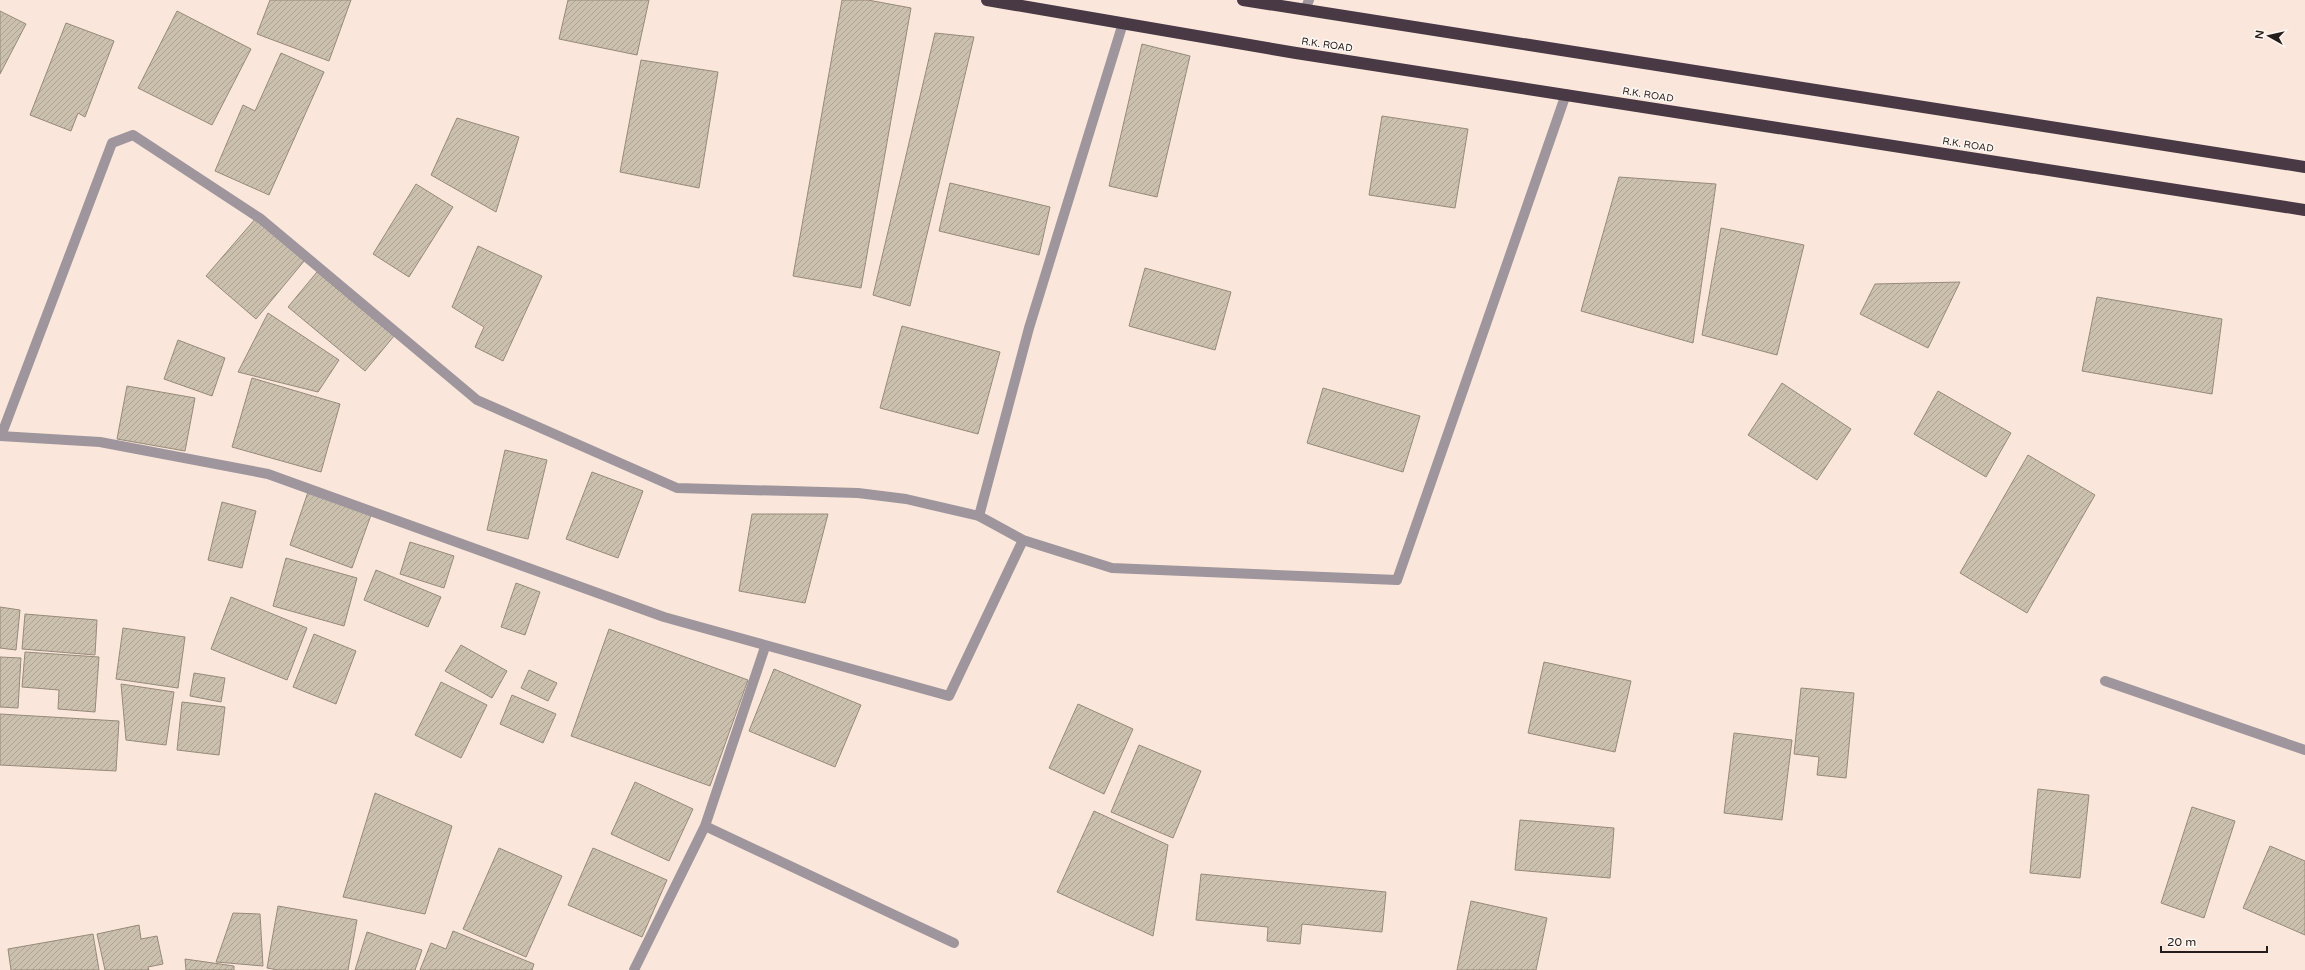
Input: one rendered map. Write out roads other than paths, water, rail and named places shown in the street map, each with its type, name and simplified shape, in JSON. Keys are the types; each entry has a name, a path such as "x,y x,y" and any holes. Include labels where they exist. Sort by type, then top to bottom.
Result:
{"highway":[{"name":"R.K. ROAD","path":"987,0 1296,53 2305,210"},
{"path":"1243,0 1307,5 2305,167"}],"street":[{"path":"979,516 1029,328 1123,23"},
{"path":"1023,540 948,696 765,647 664,617 268,474 100,442 1,436 112,143 133,135 261,219 477,400 677,488 858,493 906,499 979,516 1023,540 1112,568 1397,580 1566,94"},
{"path":"634,970 705,826 765,647"},
{"path":"2104,681 2305,750"},
{"path":"705,826 954,943"}]}
